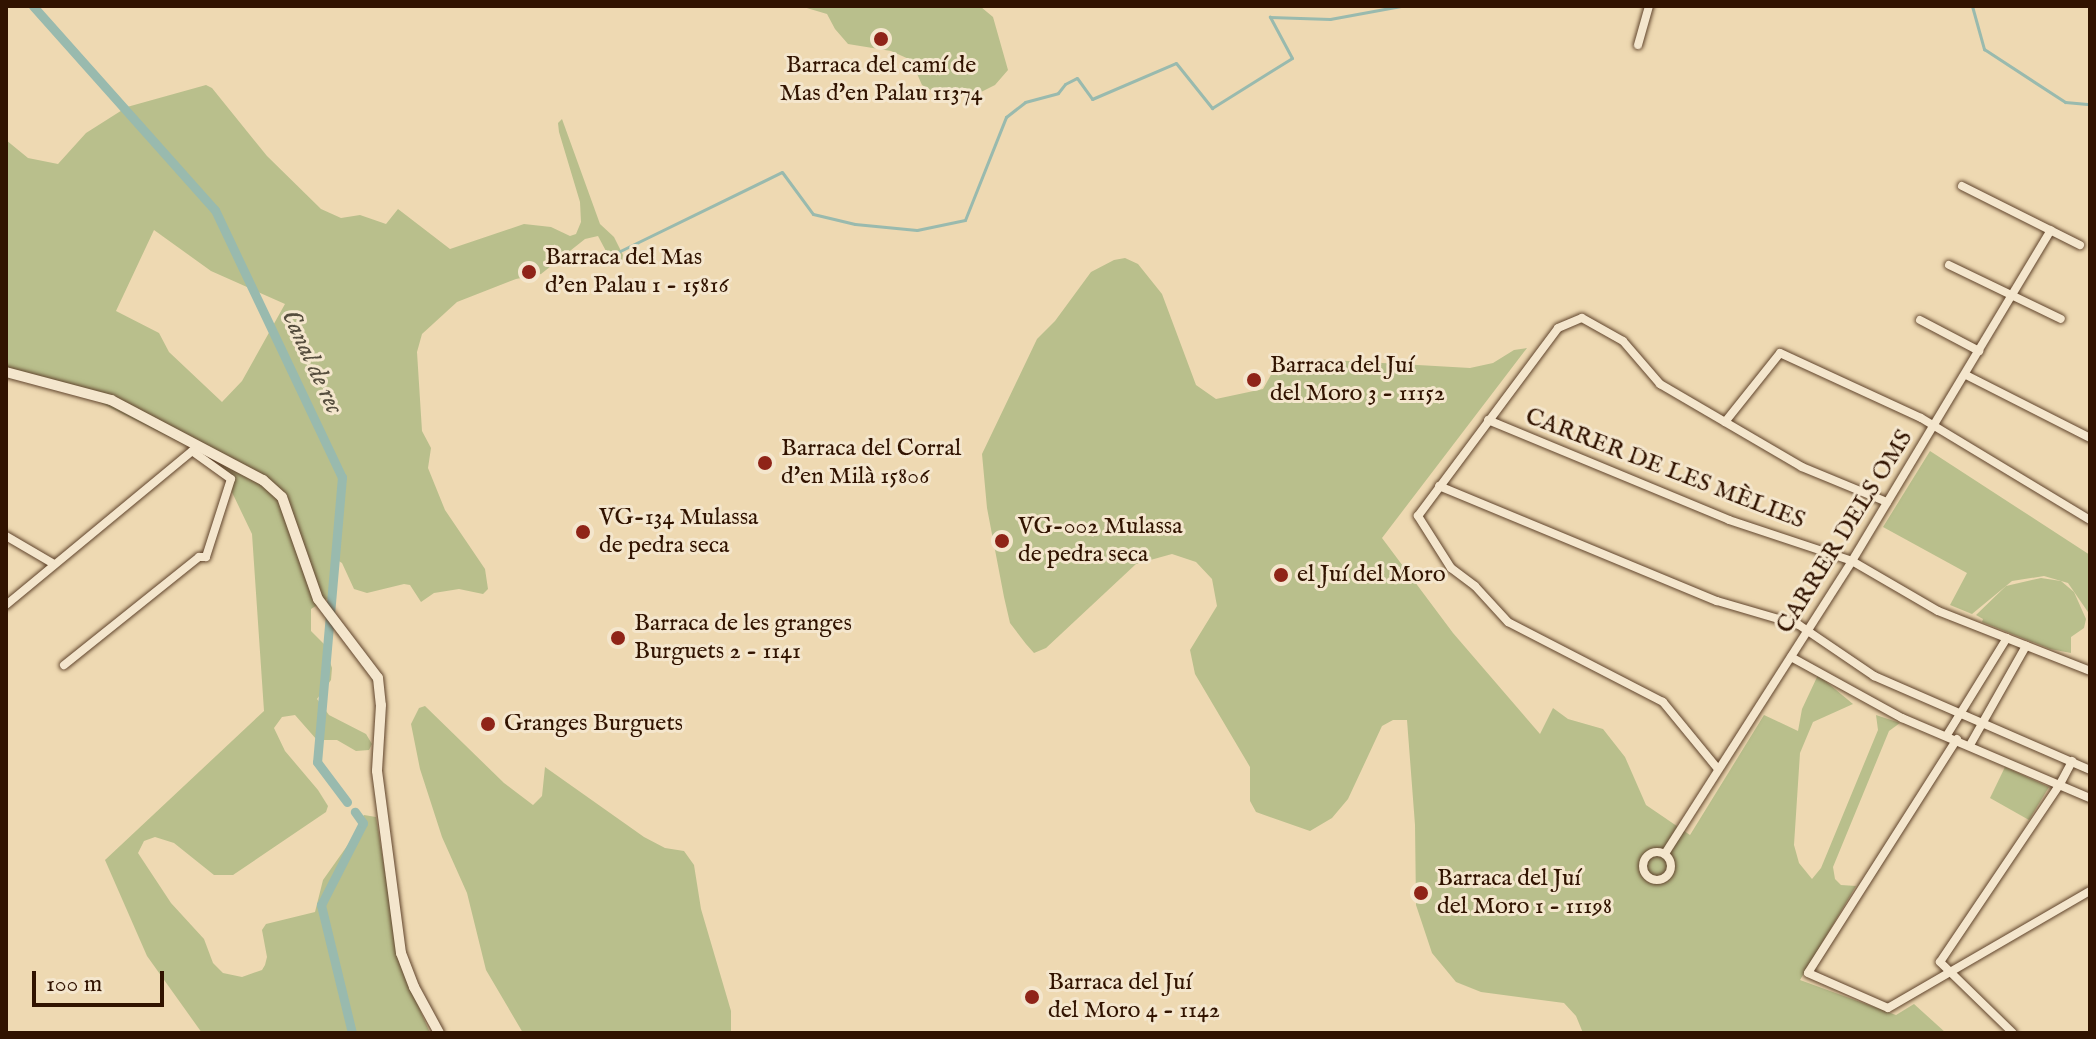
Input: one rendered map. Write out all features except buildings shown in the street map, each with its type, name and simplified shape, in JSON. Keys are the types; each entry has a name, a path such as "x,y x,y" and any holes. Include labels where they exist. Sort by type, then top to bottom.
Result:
{"street":[{"path":"1638,45 1649,6"},
{"path":"1962,186 2080,245"},
{"name":"CARRER DELS OMS","path":"1666,852 1852,561 2051,230"},
{"path":"1949,265 2061,319"},
{"path":"1718,769 1663,702 1508,622 1475,586 1451,568 1418,516 1558,328 1582,318 1623,341 1660,384 1802,467 1887,502"},
{"path":"1920,320 1979,351"},
{"path":"1725,422 1780,353 1934,427 2090,520"},
{"path":"6,372 111,400 194,447 263,480 282,497 318,599 378,678 381,705 377,771 401,953 414,987 439,1033"},
{"path":"1966,375 2090,438"},
{"name":"CARRER DE LES MÈLIES","path":"1488,420 1729,520 1852,561 1938,611 2090,671"},
{"path":"6,605 194,447"},
{"path":"64,665 199,557 206,557 231,479 194,447"},
{"path":"1439,486 1717,601 1799,625 1806,633 1874,676 2090,770"},
{"path":"6,536 54,564"},
{"path":"1947,735 2007,638"},
{"path":"1970,745 2026,646"},
{"path":"1791,657 1902,718 2090,798"},
{"path":"1865,695 1874,676"},
{"path":"1957,739 1808,973 1888,1008 2090,891"},
{"path":"2013,1033 1940,962 2060,784 2072,761"}],"green space":[{"path":"800,6 981,7 993,17 1008,70 995,85 977,94 936,93 922,85 911,60 891,51 848,44 827,14"},
{"path":"206,85 212,88 267,156 321,209 341,218 360,215 386,224 398,209 450,249 524,224 551,227 570,236 576,234 581,222 580,202 559,132 558,123 562,119 600,224 614,237 623,255 622,261 616,261 607,253 598,236 585,239 541,274 516,279 457,302 422,334 417,352 422,431 431,448 428,468 445,510 485,569 488,589 483,594 459,589 434,593 421,602 410,585 404,584 367,593 354,589 342,563 337,560 332,563 332,596 311,609 311,631 324,644 332,668 331,680 317,699 329,715 366,734 372,744 369,750 356,751 337,740 317,740 295,715 282,717 274,728 285,751 328,806 326,812 233,875 214,875 174,843 155,837 144,841 138,853 171,903 204,939 213,963 223,973 242,977 262,970 265,965 267,957 262,930 266,924 315,912 323,880 352,839 360,821 364,815 376,817 400,964 430,1033 202,1033 147,956 105,860 264,711 252,534 217,461 73,389 6,376 6,140 28,158 58,164 86,133 127,107","holes":["154,230 211,271 285,304 242,381 222,402 169,352 159,333 116,311"]},
{"path":"1125,258 1138,264 1162,294 1196,385 1216,399 1263,389 1276,366 1313,359 1470,368 1493,363 1514,350 1527,348 1382,538 1453,633 1540,734 1553,708 1568,719 1603,729 1625,757 1646,805 1690,835 1764,715 1798,731 1802,709 1818,675 1853,704 1813,722 1800,753 1794,845 1799,863 1812,879 1821,868 1878,730 1876,715 1900,723 1889,731 1833,867 1835,879 1841,885 1856,886 1800,980 1896,1015 1914,1004 1946,1033 1583,1033 1576,1016 1564,1003 1481,992 1456,982 1432,953 1416,905 1415,825 1407,720 1393,720 1382,726 1348,799 1332,818 1310,831 1256,812 1250,801 1250,767 1195,674 1190,650 1217,606 1212,579 1196,562 1172,554 1136,564 1046,648 1034,653 1010,623 987,508 982,454 1037,339 1055,321 1091,272"},
{"path":"1930,451 2090,555 2090,615 2068,583 2044,576 2012,581 1972,614 1950,605 1967,573 1883,527"},
{"path":"2041,578 2061,581 2074,592 2086,619 2084,628 2071,637 2071,653 2050,649 1982,622 1983,619 1976,615 2006,586"},
{"path":"425,706 504,783 533,805 542,796 545,767 644,837 665,848 684,851 694,865 701,909 731,1011 731,1033 523,1033 486,970 467,893 442,837 420,769 411,724 419,708"},
{"path":"2005,767 2049,787 2029,820 1990,798"}],"waterway":[{"name":"Canal de rec","path":"33,6 215,210 342,477 317,762 347,802"},
{"path":"618,252 782,172 813,214 855,224 917,230 965,220 1006,117 1025,102 1058,93 1065,84 1077,78 1092,99 1176,63 1212,108 1292,58 1270,17 1330,19 1401,6"},
{"path":"1972,6 1984,49 2065,102 2090,104"},
{"name":"Canal de rec","path":"352,1033 321,905 363,823 355,812"}],"place":[{"name":"Barraca del camí de Mas d'en Palau 11374","path":"881,39"},
{"name":"Barraca del Mas d'en Palau 1 - 15816","path":"529,272"},
{"name":"Barraca del Juí del Moro 3 - 11152","path":"1254,380"},
{"name":"Barraca del Corral d'en Milà 15806","path":"765,463"},
{"name":"VG-134 Mulassa de pedra seca","path":"583,532"},
{"name":"VG-002 Mulassa de pedra seca","path":"1002,541"},
{"name":"el Juí del Moro","path":"1281,575"},
{"name":"Barraca de les granges Burguets 2 - 1141","path":"618,638"},
{"name":"Granges Burguets","path":"488,724"},
{"name":"Barraca del Juí del Moro 1 - 11198","path":"1421,893"},
{"name":"Barraca del Juí del Moro 4 - 1142","path":"1032,997"}]}
